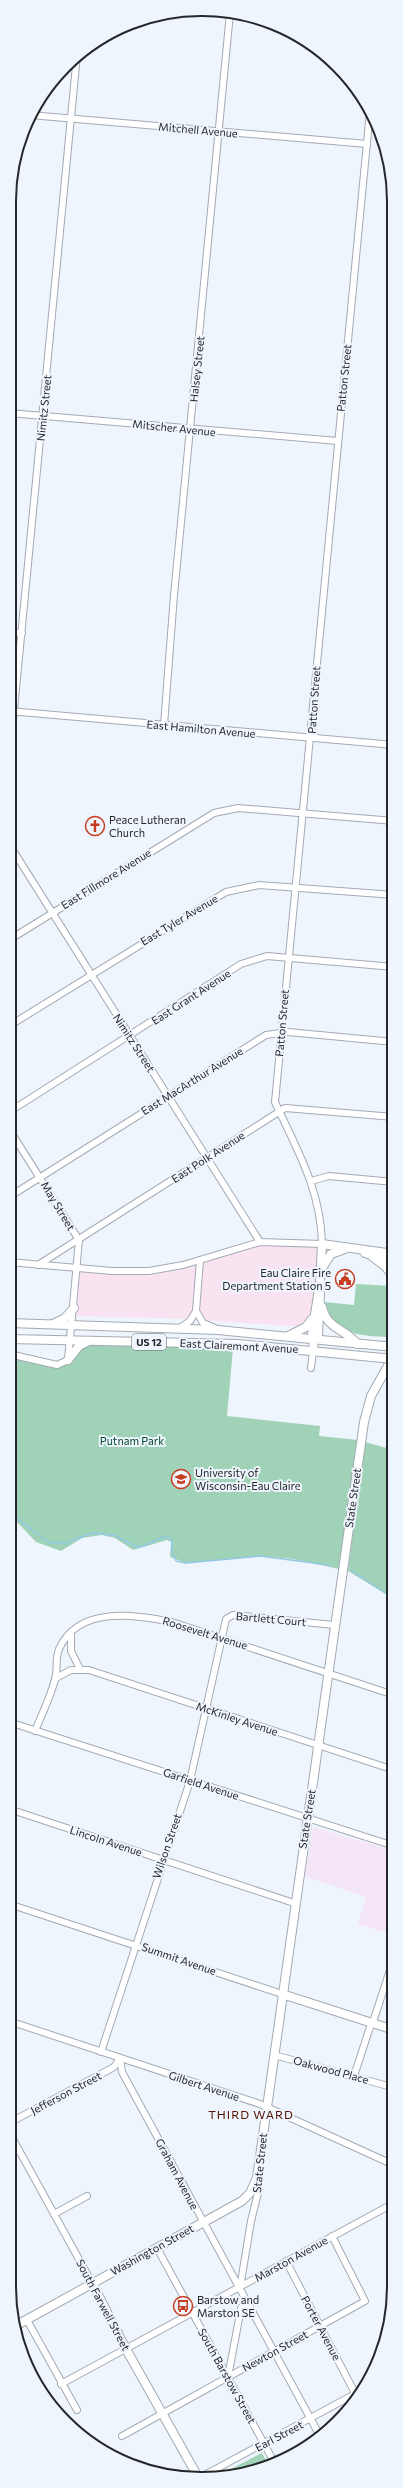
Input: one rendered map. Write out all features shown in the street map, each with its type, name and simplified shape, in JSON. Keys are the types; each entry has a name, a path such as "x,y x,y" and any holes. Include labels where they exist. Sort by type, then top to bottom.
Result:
{"main road":[{"path":"322,1244 387,1253"},
{"name":"Patton Street","path":"313,1351 313,1316 320,1282 322,1244"},
{"path":"321,1271 331,1254 341,1249 352,1248 387,1260"},
{"path":"369,1254 387,1268"},
{"name":"Patton Street","path":"314,1338 318,1335 321,1304 320,1282"},
{"path":"321,1304 329,1324 351,1337 357,1344"},
{"path":"51,1325 65,1318 74,1308"},
{"path":"289,1336 306,1327 313,1316"},
{"name":"East Clairemont Avenue","path":"16,1324 218,1330 314,1338 357,1344"},
{"name":"East Clairemont Avenue","path":"16,1339 238,1344 387,1358"},
{"path":"68,1360 79,1346 90,1340"},
{"name":"US 12","path":"357,1344 387,1347"},
{"name":"State Street","path":"257,2178 294,1903 308,1818 334,1625 364,1422 371,1396 387,1367"},
{"name":"Summit Avenue","path":"282,1994 387,2029"},
{"name":"Washington Street","path":"20,2323 246,2197 257,2178"},
{"name":"South Farwell Street","path":"92,2283 126,2349 195,2472"}],"street":[{"name":"Halsey Street","path":"164,725 229,19"},
{"name":"Nimitz Street","path":"16,680 22,633 76,65"},
{"name":"Mitchell Avenue","path":"37,116 367,144"},
{"name":"Patton Street","path":"322,1244 319,1208 311,1181 275,1102 369,122"},
{"name":"Mitscher Avenue","path":"16,413 338,441"},
{"path":"16,633 22,633"},
{"name":"East Hamilton Avenue","path":"16,712 387,744"},
{"name":"East Fillmore Avenue","path":"16,936 214,813 238,808 387,820"},
{"name":"Nimitz Street","path":"16,860 52,913 260,1242"},
{"name":"East Tyler Avenue","path":"16,1022 226,892 259,885 296,886 387,894"},
{"name":"East Grant Avenue","path":"16,1108 241,964 267,956 387,966"},
{"name":"East MacArthur Avenue","path":"16,1193 266,1035 281,1032 387,1041"},
{"name":"East Polk Avenue","path":"38,1265 285,1108 387,1117"},
{"name":"May Street","path":"16,1140 79,1240 73,1325 68,1360"},
{"path":"311,1181 329,1176 387,1181"},
{"path":"16,1263 112,1271 149,1271 200,1260 260,1242 322,1244"},
{"path":"180,1328 190,1321 196,1311 200,1260"},
{"path":"196,1311 203,1323 218,1330"},
{"name":"Patton Street","path":"311,1368 313,1351"},
{"path":"16,1356 57,1365 68,1360"},
{"name":"Bartlett Court","path":"222,1637 226,1619 233,1615 334,1625"},
{"name":"Roosevelt Avenue","path":"35,1731 56,1678 55,1662 60,1648 70,1634 83,1623 92,1619 141,1616 172,1622 222,1637 387,1693"},
{"path":"56,1678 71,1670 80,1669 71,1651 70,1634"},
{"name":"Wilson Street","path":"101,2052 162,1859 190,1781 222,1637"},
{"name":"McKinley Avenue","path":"80,1669 206,1708 387,1768"},
{"name":"Garfield Avenue","path":"16,1724 387,1844"},
{"name":"Lincoln Avenue","path":"16,1811 294,1903"},
{"name":"Summit Avenue","path":"16,1906 282,1994"},
{"path":"354,2076 387,1980"},
{"name":"Gilbert Avenue","path":"16,2024 266,2107 387,2162"},
{"name":"Oakwood Place","path":"274,2055 387,2086"},
{"name":"Jefferson Street","path":"16,2119 114,2067 120,2058"},
{"name":"Graham Avenue","path":"120,2058 122,2072 318,2431"},
{"name":"South Farwell Street","path":"16,2145 92,2283"},
{"name":"State Street","path":"240,2288 251,2221 258,2193 257,2178"},
{"path":"54,2214 88,2196"},
{"name":"Marston Avenue","path":"62,2384 387,2207"},
{"name":"Newton Street","path":"122,2436 365,2301 332,2236"},
{"name":"South Barstow Street","path":"157,2248 272,2458"},
{"name":"Porter Avenue","path":"286,2261 355,2392"},
{"path":"228,2377 240,2308 247,2301"},
{"path":"27,2320 77,2410"},
{"name":"Earl Street","path":"211,2472 351,2397"}],"shaded area":[{"path":"260,1242 322,1244 313,1316 306,1327 200,1320 196,1311 192,1319 74,1316 78,1268 160,1269"},
{"path":"313,1827 387,1849 387,1933 358,1924 366,1897 305,1876"}],"green space":[{"path":"356,1284 387,1286 387,1337 361,1335 341,1328 328,1313 325,1302 354,1305"},
{"name":"Putnam Park","path":"90,1340 233,1348 227,1416 320,1426 319,1436 358,1440 339,1569 293,1559 260,1556 186,1563 170,1557 171,1542 167,1540 133,1550 115,1538 102,1535 82,1538 61,1551 36,1542 16,1521 16,1356 57,1365"},
{"path":"365,1442 387,1448 387,1595 348,1571"},
{"path":"262,2453 266,2460 250,2466 230,2469"}],"waterway":[{"path":"16,1518 48,1542 56,1543 66,1543 92,1533 114,1535 137,1547 166,1536 172,1540 172,1551 176,1561 186,1563 260,1556 329,1565"},
{"path":"351,1570 387,1594"}],"place":[{"name":"Peace Lutheran Church","path":"95,826"},
{"name":"Eau Claire Fire Department Station 5","path":"345,1279"},
{"name":"University of Wisconsin-Eau Claire","path":"181,1479"},
{"name":"Barstow and Marston SE","path":"183,2306"}],"district":[{"name":"THIRD WARD","path":"251,2115"}]}
